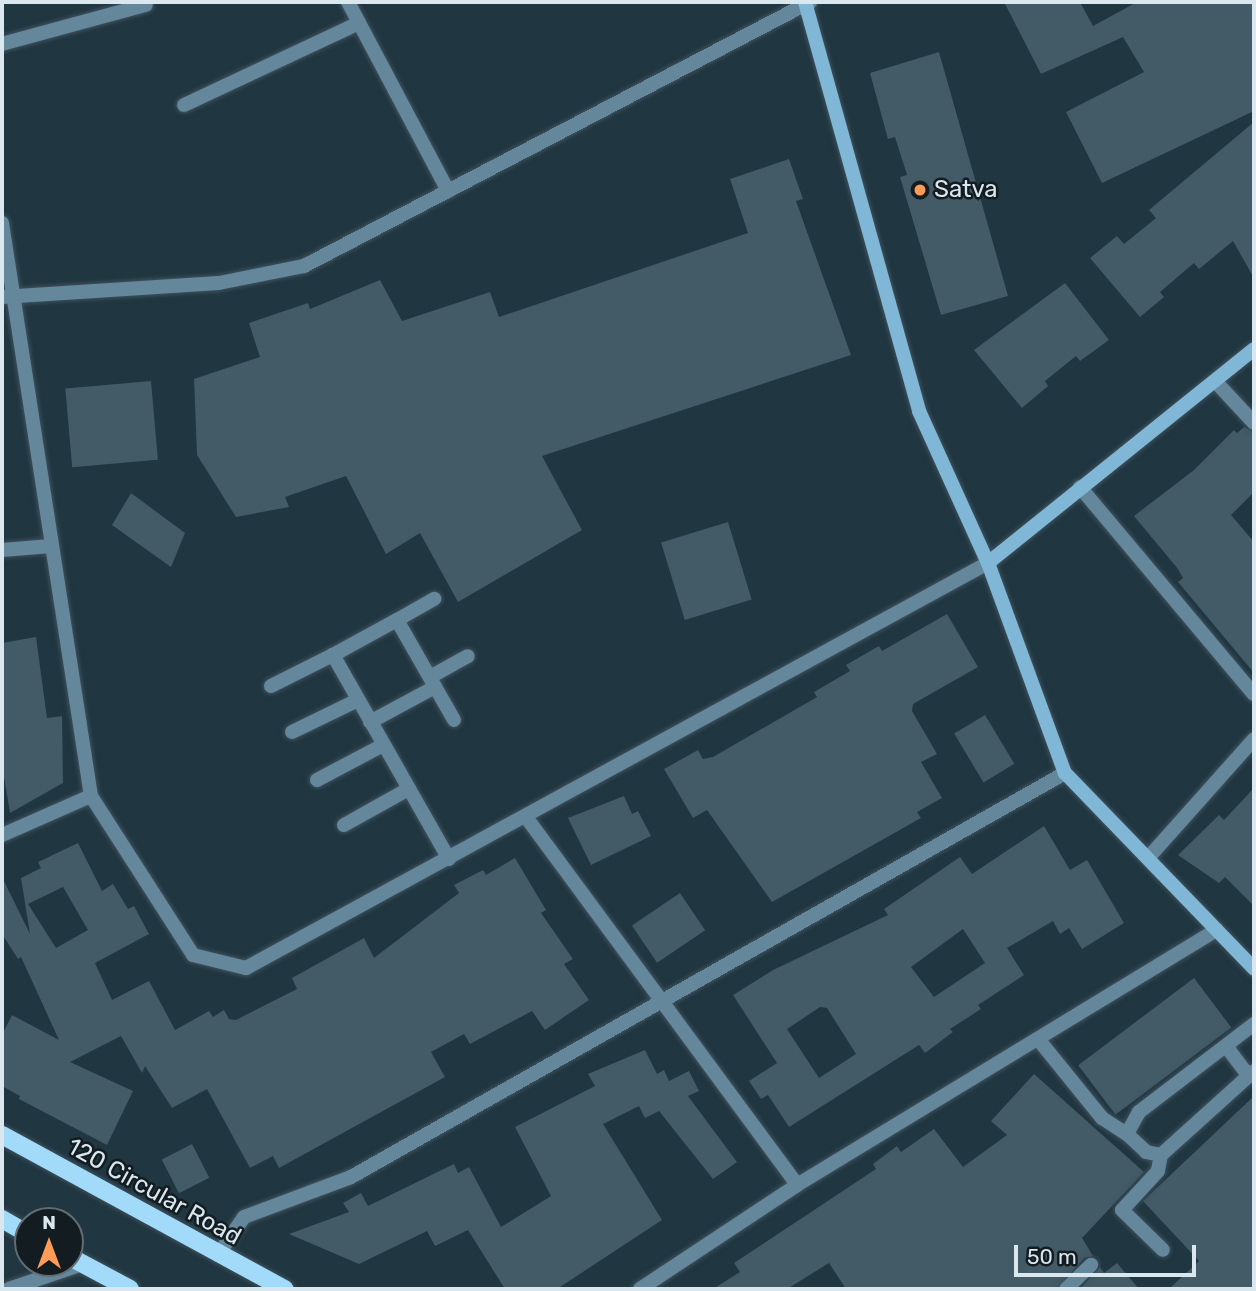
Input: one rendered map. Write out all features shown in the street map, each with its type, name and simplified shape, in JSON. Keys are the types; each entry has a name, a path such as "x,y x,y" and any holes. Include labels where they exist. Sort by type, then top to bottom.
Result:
{"main road":[{"name":"120 Circular Road","path":"2,1135 218,1255 285,1289"},
{"path":"84,1264 130,1289"}],"street":[{"path":"348,2 448,191"},
{"path":"7,296 219,283 304,266 807,2 919,411 988,563 1065,773 1254,969"},
{"path":"2,44 146,5"},
{"path":"184,105 359,23"},
{"path":"2,223 7,296 91,796 193,956 246,968 988,563 1254,349"},
{"path":"1215,381 1254,424"},
{"path":"1080,487 1254,694"},
{"path":"2,550 51,546"},
{"path":"271,686 435,599"},
{"path":"397,620 454,720"},
{"path":"332,655 407,790 449,859"},
{"path":"370,722 468,656"},
{"path":"292,732 358,700"},
{"path":"1148,858 1254,739"},
{"path":"317,780 383,745"},
{"path":"218,1255 244,1217 351,1177 1065,773"},
{"path":"344,825 407,790"},
{"path":"2,835 91,796"},
{"path":"526,817 797,1185"},
{"path":"640,1289 797,1185 1217,930"},
{"path":"1127,1134 1139,1112 1254,1024"},
{"path":"1038,1039 1102,1118 1127,1134 1146,1152 1161,1155"},
{"path":"1163,1250 1122,1210 1158,1171 1161,1155 1252,1074 1226,1046"},
{"path":"1066,1289 1091,1265"},
{"path":"9,1289 37,1277"}],"building":[{"path":"1004,2 1080,2 1093,26 1137,2 1254,2 1254,111 1102,183 1066,112 1144,72 1123,37 1041,74"},
{"name":"Satva","path":"939,52 1008,296 941,315 900,177 907,175 895,137 888,139 870,73"},
{"path":"1254,122 1254,278 1233,241 1199,269 1194,263 1160,292 1164,297 1140,317 1090,258 1117,236 1124,244 1156,218 1149,210"},
{"path":"789,159 803,199 796,201 851,355 542,456 582,530 458,602 420,533 386,554 346,476 285,497 289,507 236,517 197,455 194,379 260,357 249,323 308,303 310,309 380,280 402,321 490,292 499,317 748,233 730,179"},
{"path":"1065,283 1109,340 1080,361 1076,356 1045,381 1048,386 1022,408 974,350"},
{"path":"151,381 158,460 72,467 65,388"},
{"path":"1244,427 1254,432 1254,492 1231,515 1254,542 1254,673 1178,582 1183,578 1178,569 1134,516 1194,470 1234,430 1237,433"},
{"path":"131,493 185,533 171,567 112,525"},
{"path":"728,522 752,599 685,620 661,542"},
{"path":"947,614 978,667 913,704 912,711 937,754 921,762 942,798 917,812 921,818 772,902 707,810 693,818 664,769 698,750 703,759 713,757 817,697 814,692 850,671 846,665 879,646 882,651"},
{"path":"36,637 47,718 62,716 63,783 10,813 2,765 2,643"},
{"path":"985,715 1014,764 983,782 954,734"},
{"path":"1254,788 1254,906 1225,877 1219,883 1178,855 1219,815 1224,820"},
{"path":"624,796 632,814 638,811 651,836 591,865 568,818"},
{"path":"1044,826 1070,870 1087,860 1124,923 1082,949 1069,928 1060,934 1053,921 1007,948 1024,975 978,1005 981,1009 950,1029 953,1032 925,1053 919,1045 789,1127 768,1095 761,1099 749,1081 777,1063 733,995 773,970 888,915 884,909 960,857 972,874","holes":["963,929 985,963 934,997 911,967","820,1007 827,1008 856,1054 819,1078 787,1029"]},
{"path":"78,843 102,891 113,884 128,909 134,906 149,934 95,963 112,1000 149,981 175,1030 209,1011 213,1017 224,1010 229,1019 236,1020 297,989 292,978 364,938 374,958 459,893 454,885 483,870 486,875 515,858 546,910 541,913 573,959 564,964 589,1000 545,1030 532,1011 470,1044 464,1034 431,1052 445,1077 279,1168 273,1156 250,1168 207,1089 172,1108 145,1066 142,1073 121,1036 70,1062 133,1091 107,1145 19,1099 20,1096 2,1086 2,1035 12,1015 59,1040 21,957 18,959 2,934 2,877 30,934 21,878 41,868 38,862","holes":["63,887 88,930 56,948 28,904"]},
{"path":"680,893 705,930 657,963 632,925"},
{"path":"1194,978 1231,1028 1116,1115 1078,1065"},
{"path":"645,1050 657,1074 664,1070 669,1081 689,1071 699,1091 688,1096 737,1162 713,1179 659,1111 645,1118 639,1106 603,1124 662,1220 557,1289 505,1289 468,1230 435,1246 427,1231 359,1264 289,1234 349,1212 343,1203 361,1193 368,1206 454,1164 458,1173 469,1167 501,1227 551,1196 515,1127 595,1086 588,1074"},
{"path":"1034,1074 1144,1172 1082,1238 1093,1256 1084,1258 1057,1289 846,1289 829,1263 787,1289 713,1289 740,1272 734,1263 876,1169 873,1164 897,1146 901,1152 934,1129 963,1167 1007,1135 991,1121"},
{"path":"1254,1096 1254,1289 1169,1289 1199,1261 1143,1201"},
{"path":"192,1144 209,1178 179,1193 162,1159"},
{"path":"1117,1263 1139,1289 1080,1289 1100,1267 1104,1273"}],"place":[{"name":"Satva","path":"920,190"}]}
